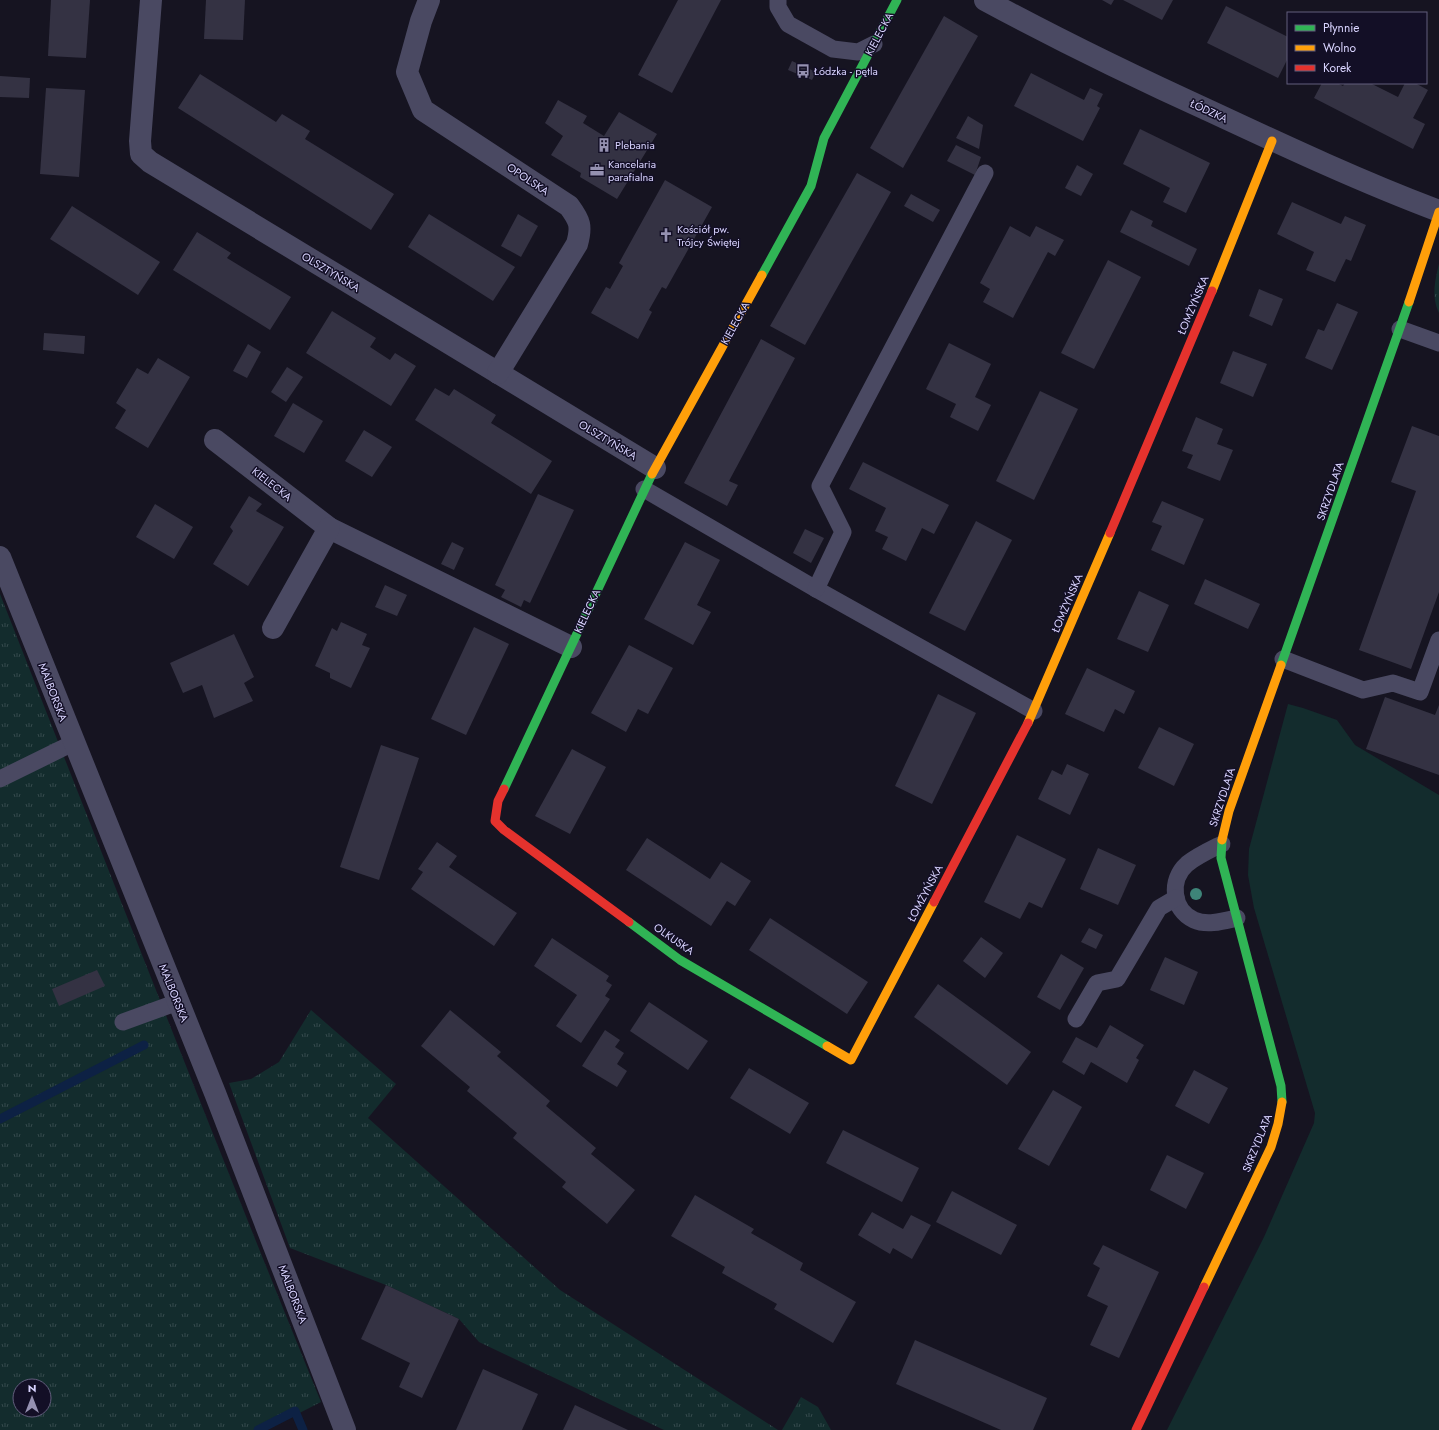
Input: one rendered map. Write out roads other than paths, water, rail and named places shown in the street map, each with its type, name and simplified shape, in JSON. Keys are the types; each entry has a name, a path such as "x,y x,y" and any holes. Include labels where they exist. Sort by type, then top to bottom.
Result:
{"street":[{"name":"OLSZTYŃSKA","path":"151,0 140,141 141,154 150,162 654,468"},
{"name":"OPOLSKA","path":"429,0 421,21 407,72 423,110 568,206 578,218 581,230 576,244 498,373"},
{"name":"KIELECKA","path":"495,821 498,801 654,468 811,186 824,138 897,0"},
{"name":"ŁÓDZKA","path":"985,0 1137,77 1272,141 1375,187 1439,212"},
{"name":"ŁOMŻYŃSKA","path":"851,1060 1034,711 1214,286 1272,141"},
{"name":"SKRZYDLATA","path":"1136,1430 1271,1147 1281,1118 1283,1103 1281,1086 1221,858 1222,844 1229,811 1400,329 1439,212"},
{"name":"KIELECKA","path":"215,440 329,528 571,647"},
{"path":"273,628 329,528"},
{"name":"MALBORSKA","path":"0,557 178,1002 345,1430"},
{"name":"OLKUSKA","path":"495,821 504,830 680,960 851,1060"}],"lane":[{"path":"778,0 778,7 788,24 833,49 858,52 874,44"},
{"path":"816,589 843,532 820,486 985,173"},
{"path":"1400,329 1437,345"},
{"path":"644,490 816,589 1034,711"},
{"path":"1283,659 1363,690 1393,683 1420,692 1439,640"},
{"path":"0,779 73,742"},
{"path":"1222,844 1200,855 1186,865 1174,884 1176,898 1183,913 1195,920 1209,922 1237,918"},
{"path":"1076,1019 1097,983 1117,979 1159,908 1176,898"},
{"path":"123,1022 178,1002"}],"waterway":[{"path":"0,1119 144,1045"},
{"path":"258,1430 295,1411 303,1430"}],"place":[{"name":"Łódzka - pętla","path":"803,71"},
{"name":"Plebania","path":"604,145"},
{"name":"Kancelaria parafialna","path":"597,170"},
{"name":"Kościół pw. Trójcy Świętej","path":"666,235"}]}
